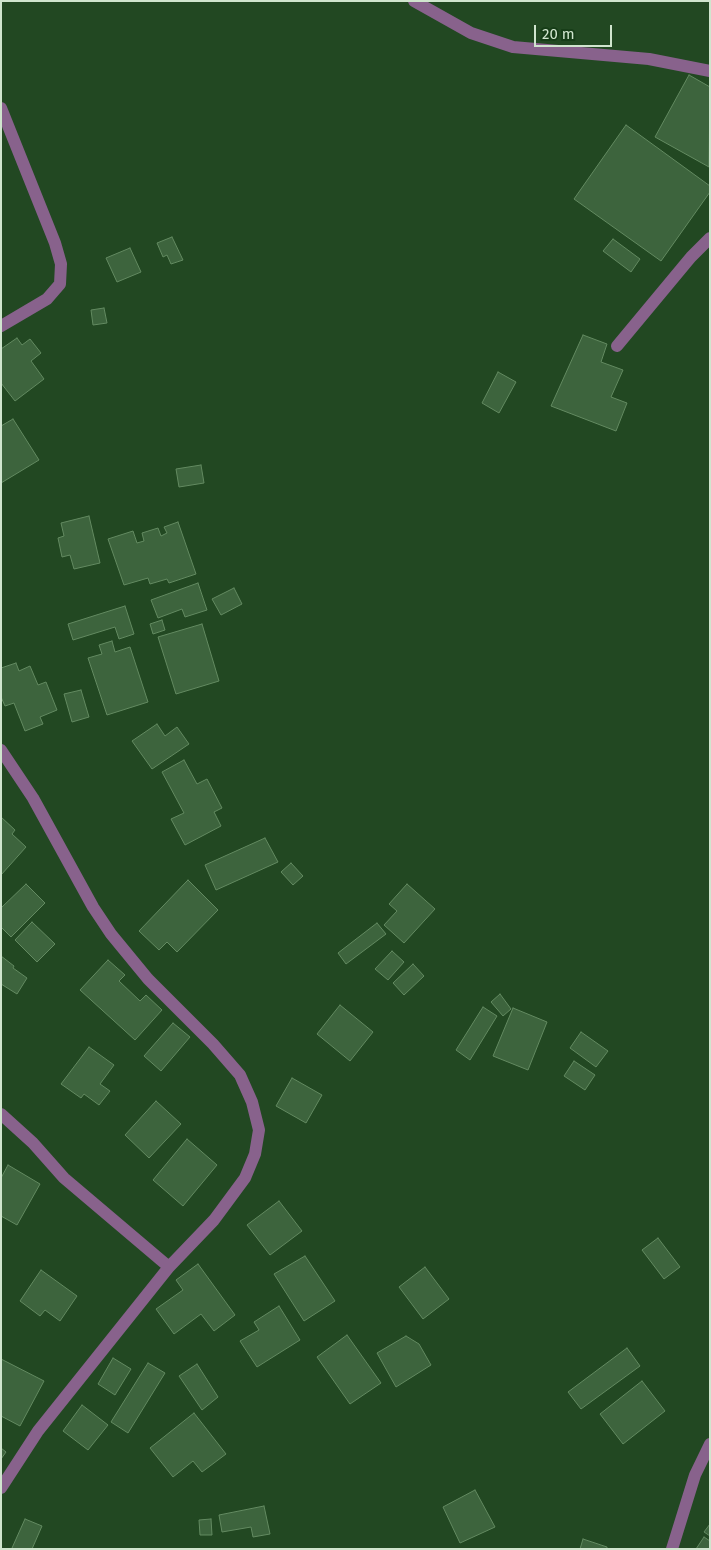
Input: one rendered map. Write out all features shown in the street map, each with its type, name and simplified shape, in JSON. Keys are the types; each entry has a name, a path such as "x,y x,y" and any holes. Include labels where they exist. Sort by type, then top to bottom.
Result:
{"street":[{"path":"414,1 471,33 513,47 649,59 710,71"},
{"path":"1,108 56,243 61,264 60,284 48,299 1,326"},
{"path":"617,346 691,257 710,238"},
{"path":"1,750 33,798 93,907 111,934 148,979 213,1044 240,1075 252,1102 259,1130 255,1154 244,1178 214,1220 169,1267 38,1431 1,1488"},
{"path":"1,1114 33,1143 64,1178 169,1267"},
{"path":"672,1549 695,1474 710,1444"}],"building":[{"path":"689,75 710,87 709,167 655,137"},
{"path":"626,125 710,186 710,192 661,261 574,199"},
{"path":"172,237 183,260 171,264 167,255 163,257 157,243"},
{"path":"613,239 640,259 631,272 603,251"},
{"path":"130,248 141,272 117,282 106,258"},
{"path":"104,308 107,323 93,325 91,310"},
{"path":"583,335 607,344 601,362 623,370 611,397 627,403 616,431 551,406"},
{"path":"17,338 22,345 30,339 41,353 31,361 44,379 15,401 1,383 1,349"},
{"path":"498,372 516,382 499,413 482,403"},
{"path":"13,419 39,460 1,483 1,426"},
{"path":"201,465 204,483 179,487 176,469"},
{"path":"89,516 100,563 74,569 70,555 62,557 58,538 64,536 61,523"},
{"path":"178,522 196,574 169,583 167,579 150,584 148,578 124,585 108,539 133,531 137,543 144,541 142,533 158,528 161,536 167,533 164,527"},
{"path":"198,583 207,610 185,617 182,609 158,618 151,600"},
{"path":"234,588 242,604 221,615 212,599"},
{"path":"125,606 134,634 119,639 115,627 73,640 68,624"},
{"path":"162,620 165,630 153,634 150,624"},
{"path":"202,624 219,681 176,694 158,637"},
{"path":"112,641 115,652 130,647 148,702 107,715 88,658 102,654 99,645"},
{"path":"16,663 19,671 30,666 38,685 46,682 57,710 40,717 43,724 25,731 14,703 5,706 1,697 1,668"},
{"path":"81,690 89,717 72,722 64,694"},
{"path":"157,724 165,736 177,727 189,744 152,769 132,741"},
{"path":"184,760 197,784 207,779 222,808 214,812 221,826 185,845 171,819 184,813 162,772"},
{"path":"1,817 15,830 12,834 26,847 1,875"},
{"path":"265,838 278,862 216,890 205,865"},
{"path":"291,863 303,876 293,885 281,872"},
{"path":"188,880 218,910 177,952 167,942 159,950 139,931"},
{"path":"26,884 45,903 11,937 1,927 1,908"},
{"path":"407,884 435,909 404,943 384,925 397,911 389,904"},
{"path":"32,922 55,944 37,962 15,940"},
{"path":"377,923 386,934 346,964 338,953"},
{"path":"392,951 404,962 388,980 375,969"},
{"path":"1,956 27,978 17,994 1,984"},
{"path":"108,960 125,975 119,981 140,1001 146,995 162,1010 135,1040 80,990"},
{"path":"413,964 424,976 404,995 393,983"},
{"path":"500,994 511,1009 503,1016 491,1002"},
{"path":"340,1005 373,1032 350,1061 317,1034"},
{"path":"483,1007 497,1016 470,1060 456,1050"},
{"path":"513,1008 547,1022 528,1070 493,1056"},
{"path":"173,1023 190,1037 161,1071 144,1056"},
{"path":"581,1032 608,1051 596,1067 570,1048"},
{"path":"89,1047 114,1065 100,1084 110,1091 99,1105 84,1094 81,1098 61,1084"},
{"path":"574,1061 595,1075 585,1090 564,1076"},
{"path":"292,1078 322,1095 306,1123 276,1106"},
{"path":"156,1101 181,1124 149,1158 125,1135"},
{"path":"187,1139 217,1165 183,1206 153,1180"},
{"path":"8,1165 40,1184 17,1225 1,1216 1,1178"},
{"path":"279,1201 302,1231 270,1255 247,1225"},
{"path":"658,1238 680,1267 664,1279 642,1250"},
{"path":"305,1256 335,1301 304,1321 274,1274"},
{"path":"198,1264 235,1315 214,1331 201,1314 174,1334 156,1309 183,1290 176,1280"},
{"path":"425,1267 449,1299 423,1319 399,1287"},
{"path":"41,1270 77,1296 60,1321 45,1310 40,1316 20,1301"},
{"path":"279,1306 300,1340 257,1367 240,1341 259,1330 254,1322"},
{"path":"347,1335 381,1383 350,1404 317,1357"},
{"path":"406,1336 419,1344 431,1365 396,1387 377,1353"},
{"path":"627,1348 640,1366 581,1409 568,1392"},
{"path":"113,1358 131,1369 115,1395 98,1384"},
{"path":"1,1359 44,1381 20,1426 1,1416"},
{"path":"148,1363 165,1373 128,1433 111,1422"},
{"path":"197,1364 218,1397 202,1410 179,1376"},
{"path":"642,1381 665,1411 623,1444 600,1414"},
{"path":"82,1405 108,1425 88,1450 63,1431"},
{"path":"194,1413 226,1454 202,1472 193,1461 173,1477 150,1448"},
{"path":"1,1448 6,1452 1,1459"},
{"path":"475,1490 495,1527 460,1543 443,1507"},
{"path":"264,1506 270,1534 253,1537 251,1527 222,1532 219,1515"},
{"path":"25,1519 42,1526 32,1549 14,1549 12,1548"},
{"path":"211,1519 212,1535 200,1535 199,1520"},
{"path":"710,1524 710,1536 704,1532"},
{"path":"704,1537 710,1541 710,1549 696,1549"},
{"path":"583,1539 607,1547 607,1549 580,1549"}]}
